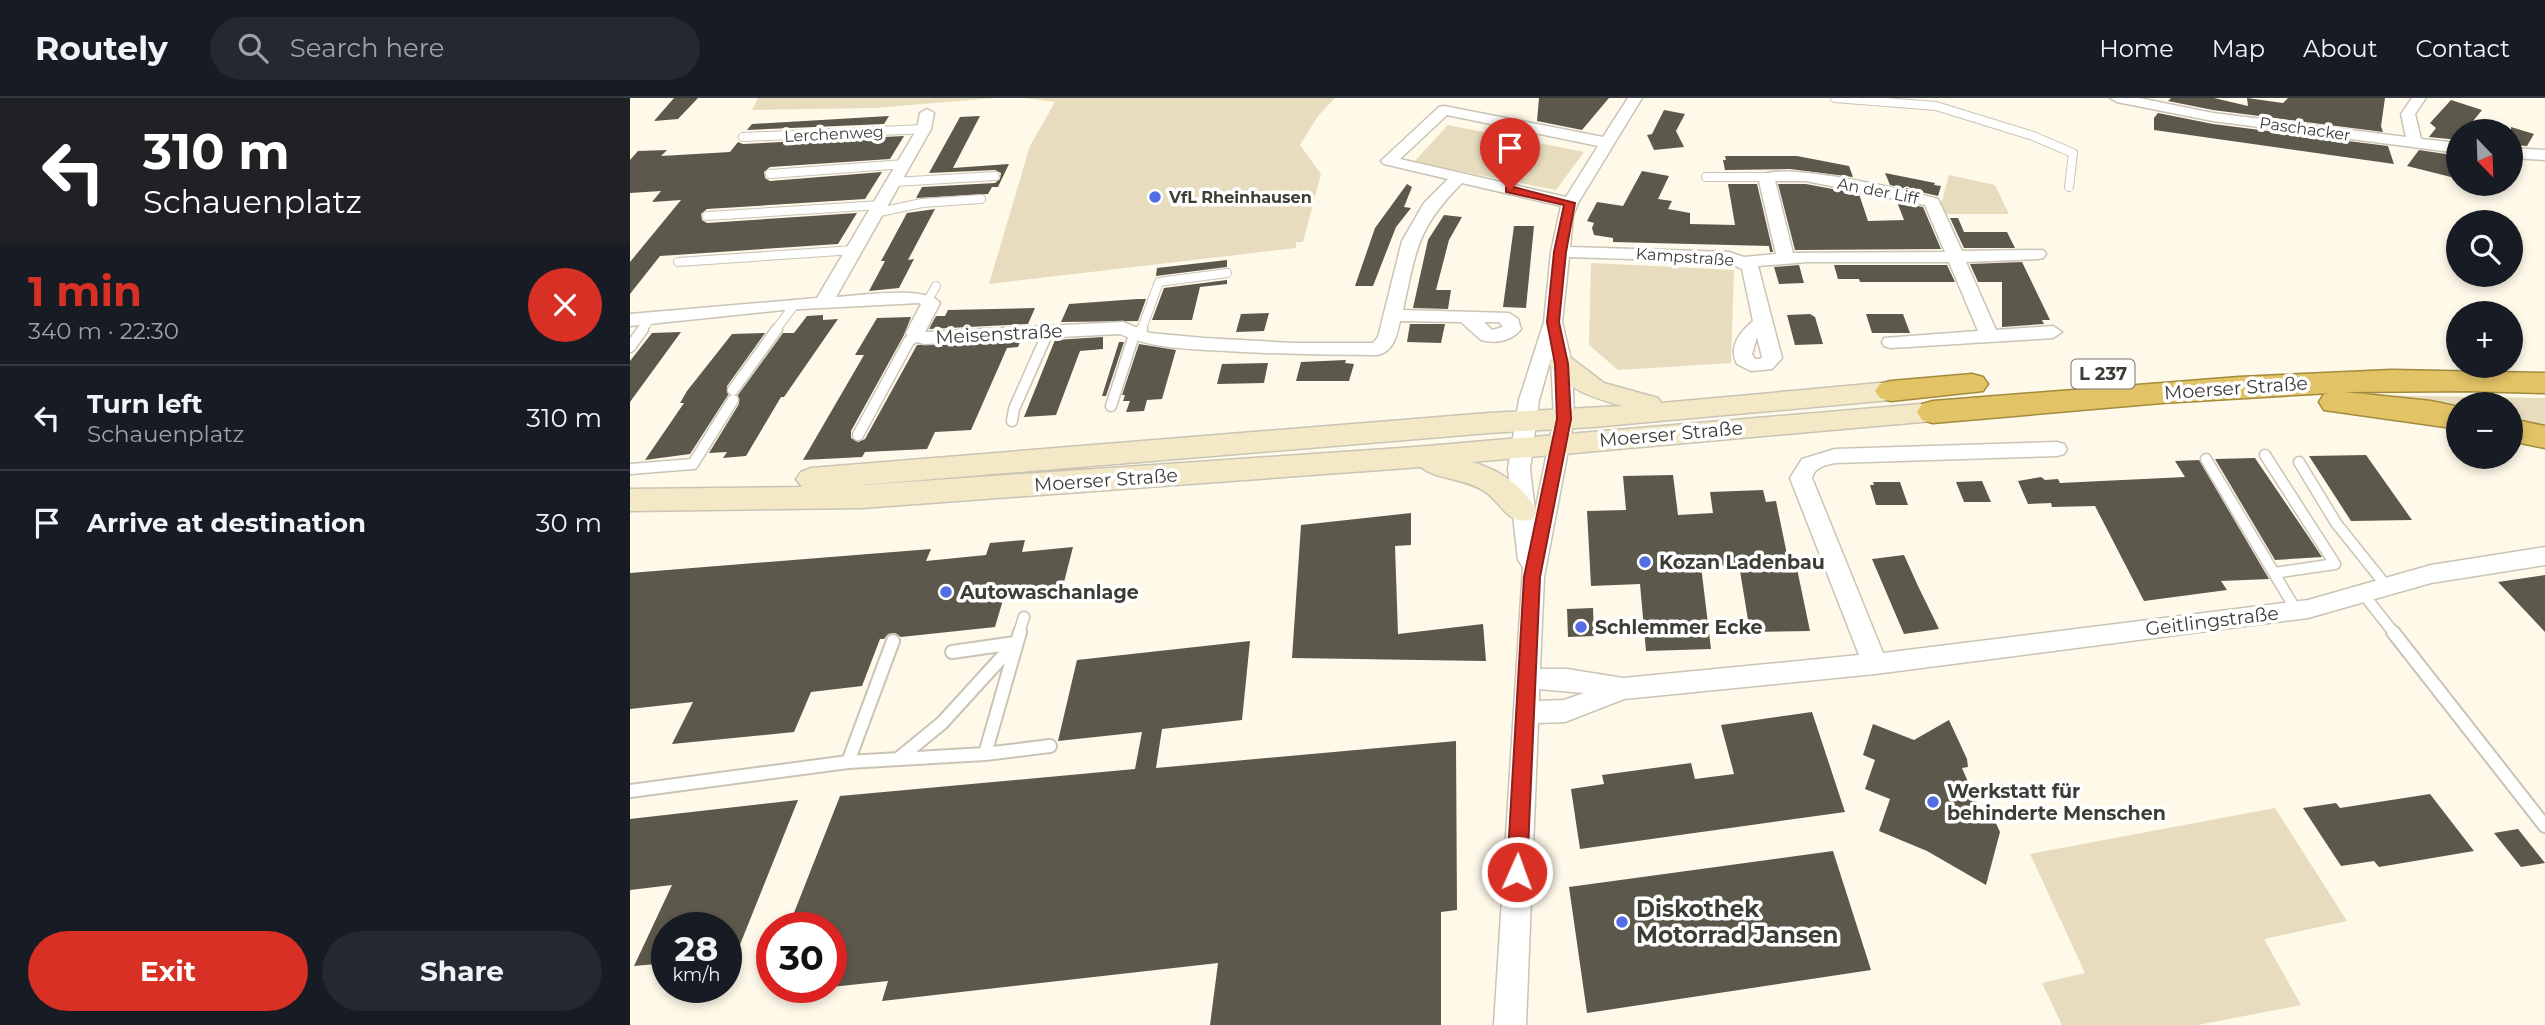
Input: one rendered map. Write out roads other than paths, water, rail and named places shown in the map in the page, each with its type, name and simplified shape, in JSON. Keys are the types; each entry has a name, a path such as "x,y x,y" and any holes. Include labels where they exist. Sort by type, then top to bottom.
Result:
{"highway":[{"name":"Moerser Straße","path":"1891,391 2148,371 2315,362 2446,361"},
{"name":"Moerser Straße","path":"1933,412 2537,366"},
{"name":"L 237","path":"2157,393 2185,402 2243,398 2342,402 2446,415"},
{"path":"2523,432 2545,437"}],"main road":[{"path":"1562,364 1594,389 1669,410"},
{"name":"Moerser Straße","path":"1562,431 1669,410 1891,391"},
{"name":"Moerser Straße","path":"630,494 1562,431 1933,412"},
{"name":"Moerser Straße","path":"630,500 862,497 1415,457 1525,434"},
{"path":"1415,457 1488,477 1506,490 1522,511"}],"street":[{"path":"1532,577 1522,511 1520,469 1529,400 1553,322 1560,252 1570,203 1635,98"},
{"name":"Paschacker","path":"2117,98 2446,147"},
{"path":"2415,144 2408,114 2419,98"},
{"path":"1570,203 1389,161 1444,110 1608,143"},
{"name":"Lerchenweg","path":"823,303 905,164 926,121"},
{"path":"2524,154 2545,155"},
{"name":"An der Liff","path":"1766,177 1806,176 1932,202 1990,337"},
{"path":"1766,177 1786,258"},
{"path":"1458,178 1430,206 1409,241 1393,316 1466,316"},
{"name":"Kampstraße","path":"1560,252 1729,257 1745,262 1752,271 1762,322"},
{"path":"1745,262 1786,258 1937,258 1954,255 2037,254"},
{"name":"Meisenstraße","path":"630,320 932,293 931,303 915,332 916,336 1123,328 1147,339 1250,348 1378,349 1387,339 1393,316"},
{"path":"1510,1025 1532,577 1562,431 1562,364 1553,322"},
{"path":"1891,342 2053,332"},
{"path":"1875,664 1801,478 1803,470 1810,463 1836,456 2057,449"},
{"name":"Geitlingstraße","path":"1525,713 1565,711 1623,689 1875,664 2296,610 2364,595 2431,574 2545,556"},
{"name":"Geitlingstraße","path":"1527,679 1567,679 1623,689"}],"lane":[{"path":"1835,98 1936,106 1939,110 2033,136 2073,153 2069,187"},
{"name":"Lerchenweg","path":"743,137 926,121"},
{"path":"770,174 905,164"},
{"path":"894,182 995,176"},
{"name":"An der Liff","path":"1706,177 1766,177"},
{"path":"707,216 878,209 981,199"},
{"path":"678,262 855,250"},
{"path":"1111,406 1133,338 1142,330 1159,282 1227,273"},
{"path":"630,469 692,464 733,395 794,304"},
{"path":"630,347 651,318"},
{"path":"1012,421 1014,409 1048,332"},
{"path":"858,435 909,341 916,336"},
{"path":"2265,456 2335,564 2274,573"},
{"path":"2206,459 2296,610"},
{"path":"2299,461 2336,523 2388,588"},
{"path":"2364,595 2545,826"},
{"path":"985,754 1014,643 1024,617"},
{"path":"848,762 892,641"},
{"path":"952,652 1014,643"},
{"path":"898,759 942,723 1014,643"},
{"path":"630,791 848,762 985,754 1050,746"}],"place":[{"name":"VfL Rheinhausen","path":"1155,197"},
{"name":"Kozan Ladenbau","path":"1645,562"},
{"name":"Autowaschanlage","path":"946,592"},
{"name":"Schlemmer Ecke","path":"1581,627"},
{"name":"Werkstatt für behinderte Menschen","path":"1933,802"},
{"name":"Diskothek Motorrad Jansen","path":"1622,922"}]}
